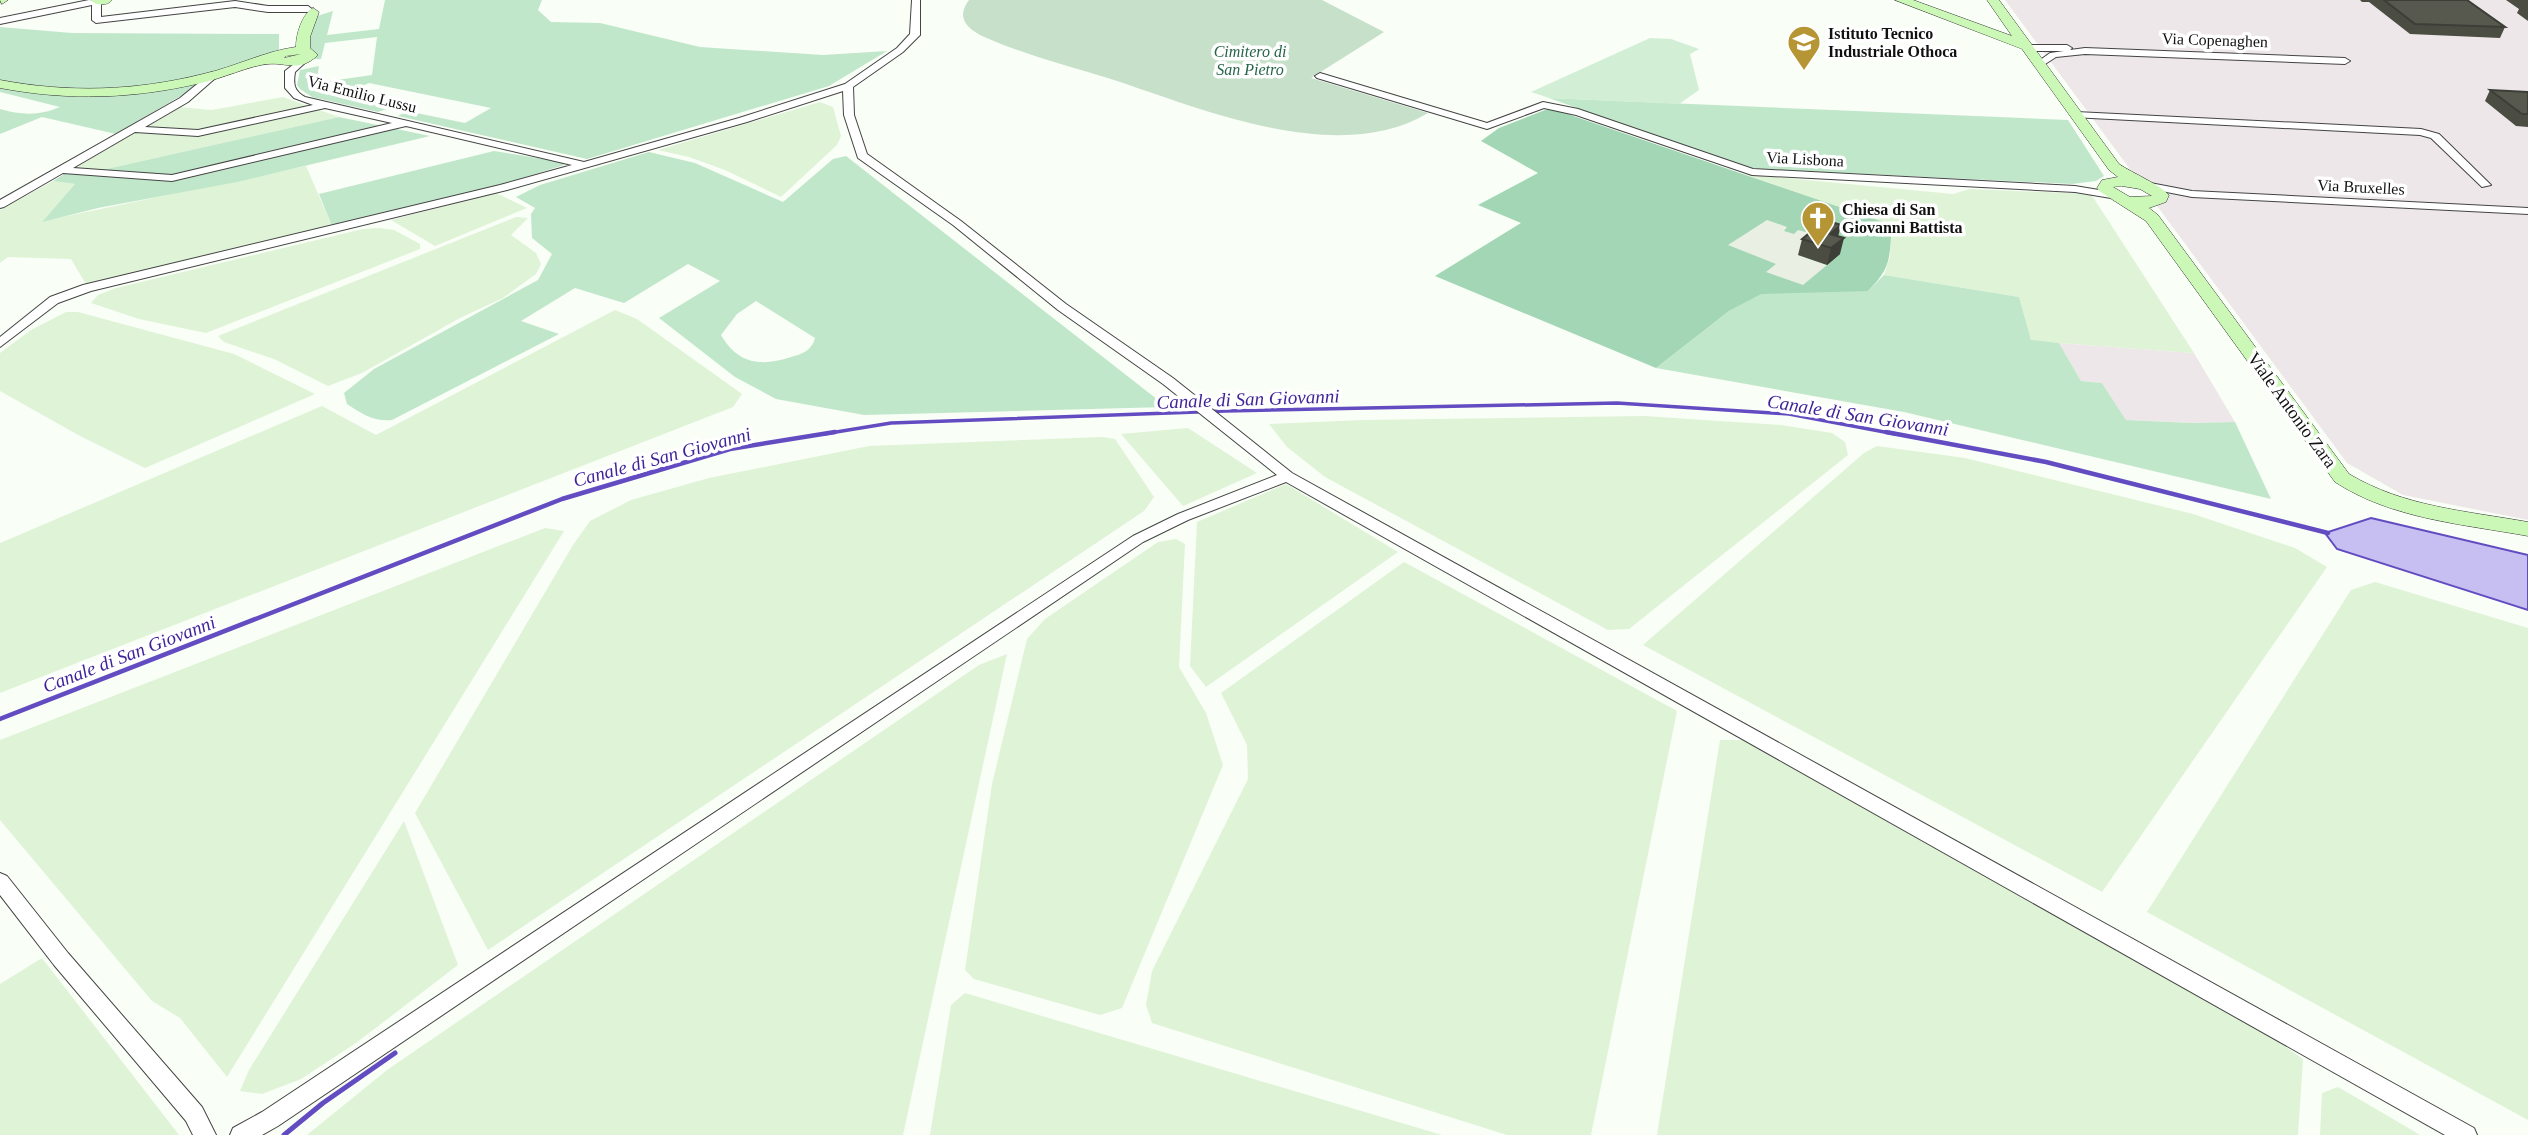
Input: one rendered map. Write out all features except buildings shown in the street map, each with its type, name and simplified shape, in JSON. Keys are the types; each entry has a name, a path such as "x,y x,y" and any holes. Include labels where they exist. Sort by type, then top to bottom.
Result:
{"main road":[{"path":"1901,0 2024,43"},
{"path":"1993,0 2076,115 2112,182 2140,183 2158,191 2154,206"},
{"path":"0,85 32,92 78,96 116,94 178,83 250,65 281,61 303,49 314,6"},
{"path":"1965,21 1984,25 1998,25 2008,21"},
{"path":"1984,25 2024,43"},
{"name":"Viale Antonio Zara","path":"2112,182 2130,202 2154,206 2342,478 2360,490 2390,502 2528,529"}],"street":[{"path":"0,20 100,0 96,20 240,2 268,9 314,6"},
{"path":"0,343 54,300 87,288 503,188 743,120 848,86 900,50 915,35 916,0"},
{"name":"Via Copenaghen","path":"2024,43 2057,47"},
{"name":"Via Copenaghen","path":"2024,43 2085,51 2345,61"},
{"name":"Via Copenaghen","path":"2039,65 2053,55 2085,51"},
{"name":"Via Emilio Lussu","path":"281,61 293,95 581,164"},
{"path":"0,205 184,100 215,74"},
{"name":"Via Lisbona","path":"1320,76 1487,126 1543,106 1578,112 1752,172 2075,189 2112,182"},
{"path":"178,83 199,86"},
{"path":"848,86 849,115 862,156 957,223 1062,307 1194,402 1287,476 2466,1135"},
{"path":"134,129 198,133 327,105"},
{"path":"2076,115 2421,132 2435,136 2486,185"},
{"path":"61,170 172,178 406,123"},
{"name":"Via Bruxelles","path":"2140,183 2192,194 2528,211"},
{"name":"Via Bruxelles","path":"2154,206 2192,194"},
{"path":"241,1135 270,1119 1139,539 1183,517 1287,476"},
{"path":"0,881 61,959 194,1114 205,1135"}],"shaded area":[{"path":"2005,0 2528,0 2528,520 2403,495 2347,463"},
{"path":"1767,220 1787,227 1784,231 1794,234 1798,230 1817,235 1798,255 1827,265 1803,285 1766,272 1776,264 1728,245"},
{"path":"2059,343 2194,353 2235,422 2126,420 2102,383 2081,381"},
{"path":"2371,518 2528,555 2528,610 2337,549 2325,533"}],"green space":[{"path":"385,0 542,0 538,10 551,22 600,23 700,47 823,55 887,51 829,86 587,159 398,116 407,111 465,123 491,108 369,83 340,96 390,108 378,112 312,97 300,89 297,85 300,70 319,66 316,83 372,75 377,37 325,43 321,59 303,59 317,16 333,11 327,35 379,29"},
{"name":"Cimitero di San Pietro","path":"969,0 1322,0 1384,32 1311,78 1428,113 1393,128 1354,135 1313,134 1271,128 1188,105 998,43 967,26 963,12"},
{"path":"0,27 72,33 279,34 279,56 211,78 116,134 42,117 0,134 0,109 30,114 60,107 0,92"},
{"path":"1650,38 1671,39 1699,49 1690,54 1699,90 1679,104 1549,98 1531,92"},
{"path":"283,97 339,117 93,172 71,170 179,107 212,110"},
{"path":"1549,98 2068,120 2104,176 2096,181 2072,184 1744,168"},
{"path":"820,102 833,107 841,136 837,145 781,197 725,170 689,157 658,150"},
{"path":"1550,108 1892,225 1885,268 1868,291 1761,294 1729,311 1656,368 1435,276 1521,223 1478,205 1538,173 1481,141 1499,128"},
{"path":"339,117 430,136 237,182 98,208 42,222 75,184 53,181 71,170 93,172"},
{"path":"494,151 562,162 564,165 502,185 332,226 319,194"},
{"path":"649,152 695,163 783,202 833,159 846,156 1167,407 864,415 776,399 735,377 659,318 720,281 688,264 624,303 575,288 521,321 559,334 392,420 374,418 347,404 344,393 374,369 538,280 552,254 532,238 531,214 535,208 516,197 540,185","holes":["756,301 815,338 806,351 780,360 760,362 751,361 735,352 721,335 737,314"]},
{"path":"306,166 332,226 87,286 71,259 8,257 0,263 0,210 53,181 75,184 43,221"},
{"path":"1744,174 1953,194 1970,189 2091,194 2194,353 2031,341 2019,297 1884,275 1890,256 1891,225"},
{"path":"1740,180 1895,230 1875,264 1868,291 1884,275 2019,297 2031,340 2059,343 2081,381 2102,383 2126,420 2235,422 2271,499 1904,412 1656,368 1729,311 1758,295"},
{"path":"496,193 527,208 435,246 391,220"},
{"path":"516,217 528,218 511,235 536,253 541,264 536,274 503,298 460,318 362,373 328,386 274,359 224,342 218,336"},
{"path":"363,229 394,230 420,244 420,249 206,333 139,319 91,303 98,295 116,288"},
{"path":"615,310 637,319 742,394 733,407 0,693 0,543 322,406 376,435"},
{"path":"66,312 78,312 234,354 315,394 145,468 80,436 0,391 0,353 31,330"},
{"path":"1644,416 1781,425 1832,433 1845,442 1848,455 1629,629 1608,630 1325,477 1287,447 1269,424 1363,420"},
{"path":"1188,428 1257,473 1183,506 1121,434"},
{"path":"1103,437 1115,439 1154,497 1144,511 488,950 415,813 573,545 590,521 631,500 709,478 869,446"},
{"path":"1877,446 1965,458 2193,514 2295,548 2327,567 2102,892 1643,645 1864,453"},
{"path":"1286,484 1398,552 1206,687 1190,666 1197,522"},
{"path":"545,528 564,531 227,1077 180,1018 152,1001 0,820 0,740"},
{"path":"1176,539 1185,544 1179,667 1206,713 1223,765 1122,1008 1100,1015 974,979 965,970 992,784 1027,639 1045,619 1158,542"},
{"path":"1404,562 1677,711 1591,1135 1507,1135 1152,1023 1146,1005 1152,971 1248,779 1247,745 1221,693"},
{"path":"2375,582 2528,628 2528,1120 2147,912 2351,590"},
{"path":"1007,654 903,1135 307,1135 387,1070 979,665"},
{"path":"1720,740 1742,740 2270,1036 2303,1059 2298,1135 1657,1135"},
{"path":"404,821 458,965 356,1043 301,1079 262,1094 240,1091 249,1070"},
{"path":"42,958 179,1135 0,1135 0,984"},
{"path":"965,993 1442,1135 930,1135 951,1005"},
{"path":"2338,1087 2420,1135 2320,1135 2322,1093"}],"waterway":[{"name":"Canale di San Giovanni","path":"824,434 891,423 1225,411 1617,403 1789,414 1895,434"},
{"name":"Canale di San Giovanni","path":"0,719 562,499 730,449 835,432"},
{"name":"Canale di San Giovanni","path":"1886,432 2046,462 2328,533"},
{"path":"284,1135 323,1103 395,1053"}],"place":[{"name":"Istituto Tecnico Industriale Othoca","path":"1804,72"},
{"name":"Chiesa di San Giovanni Battista","path":"1818,248"}]}
